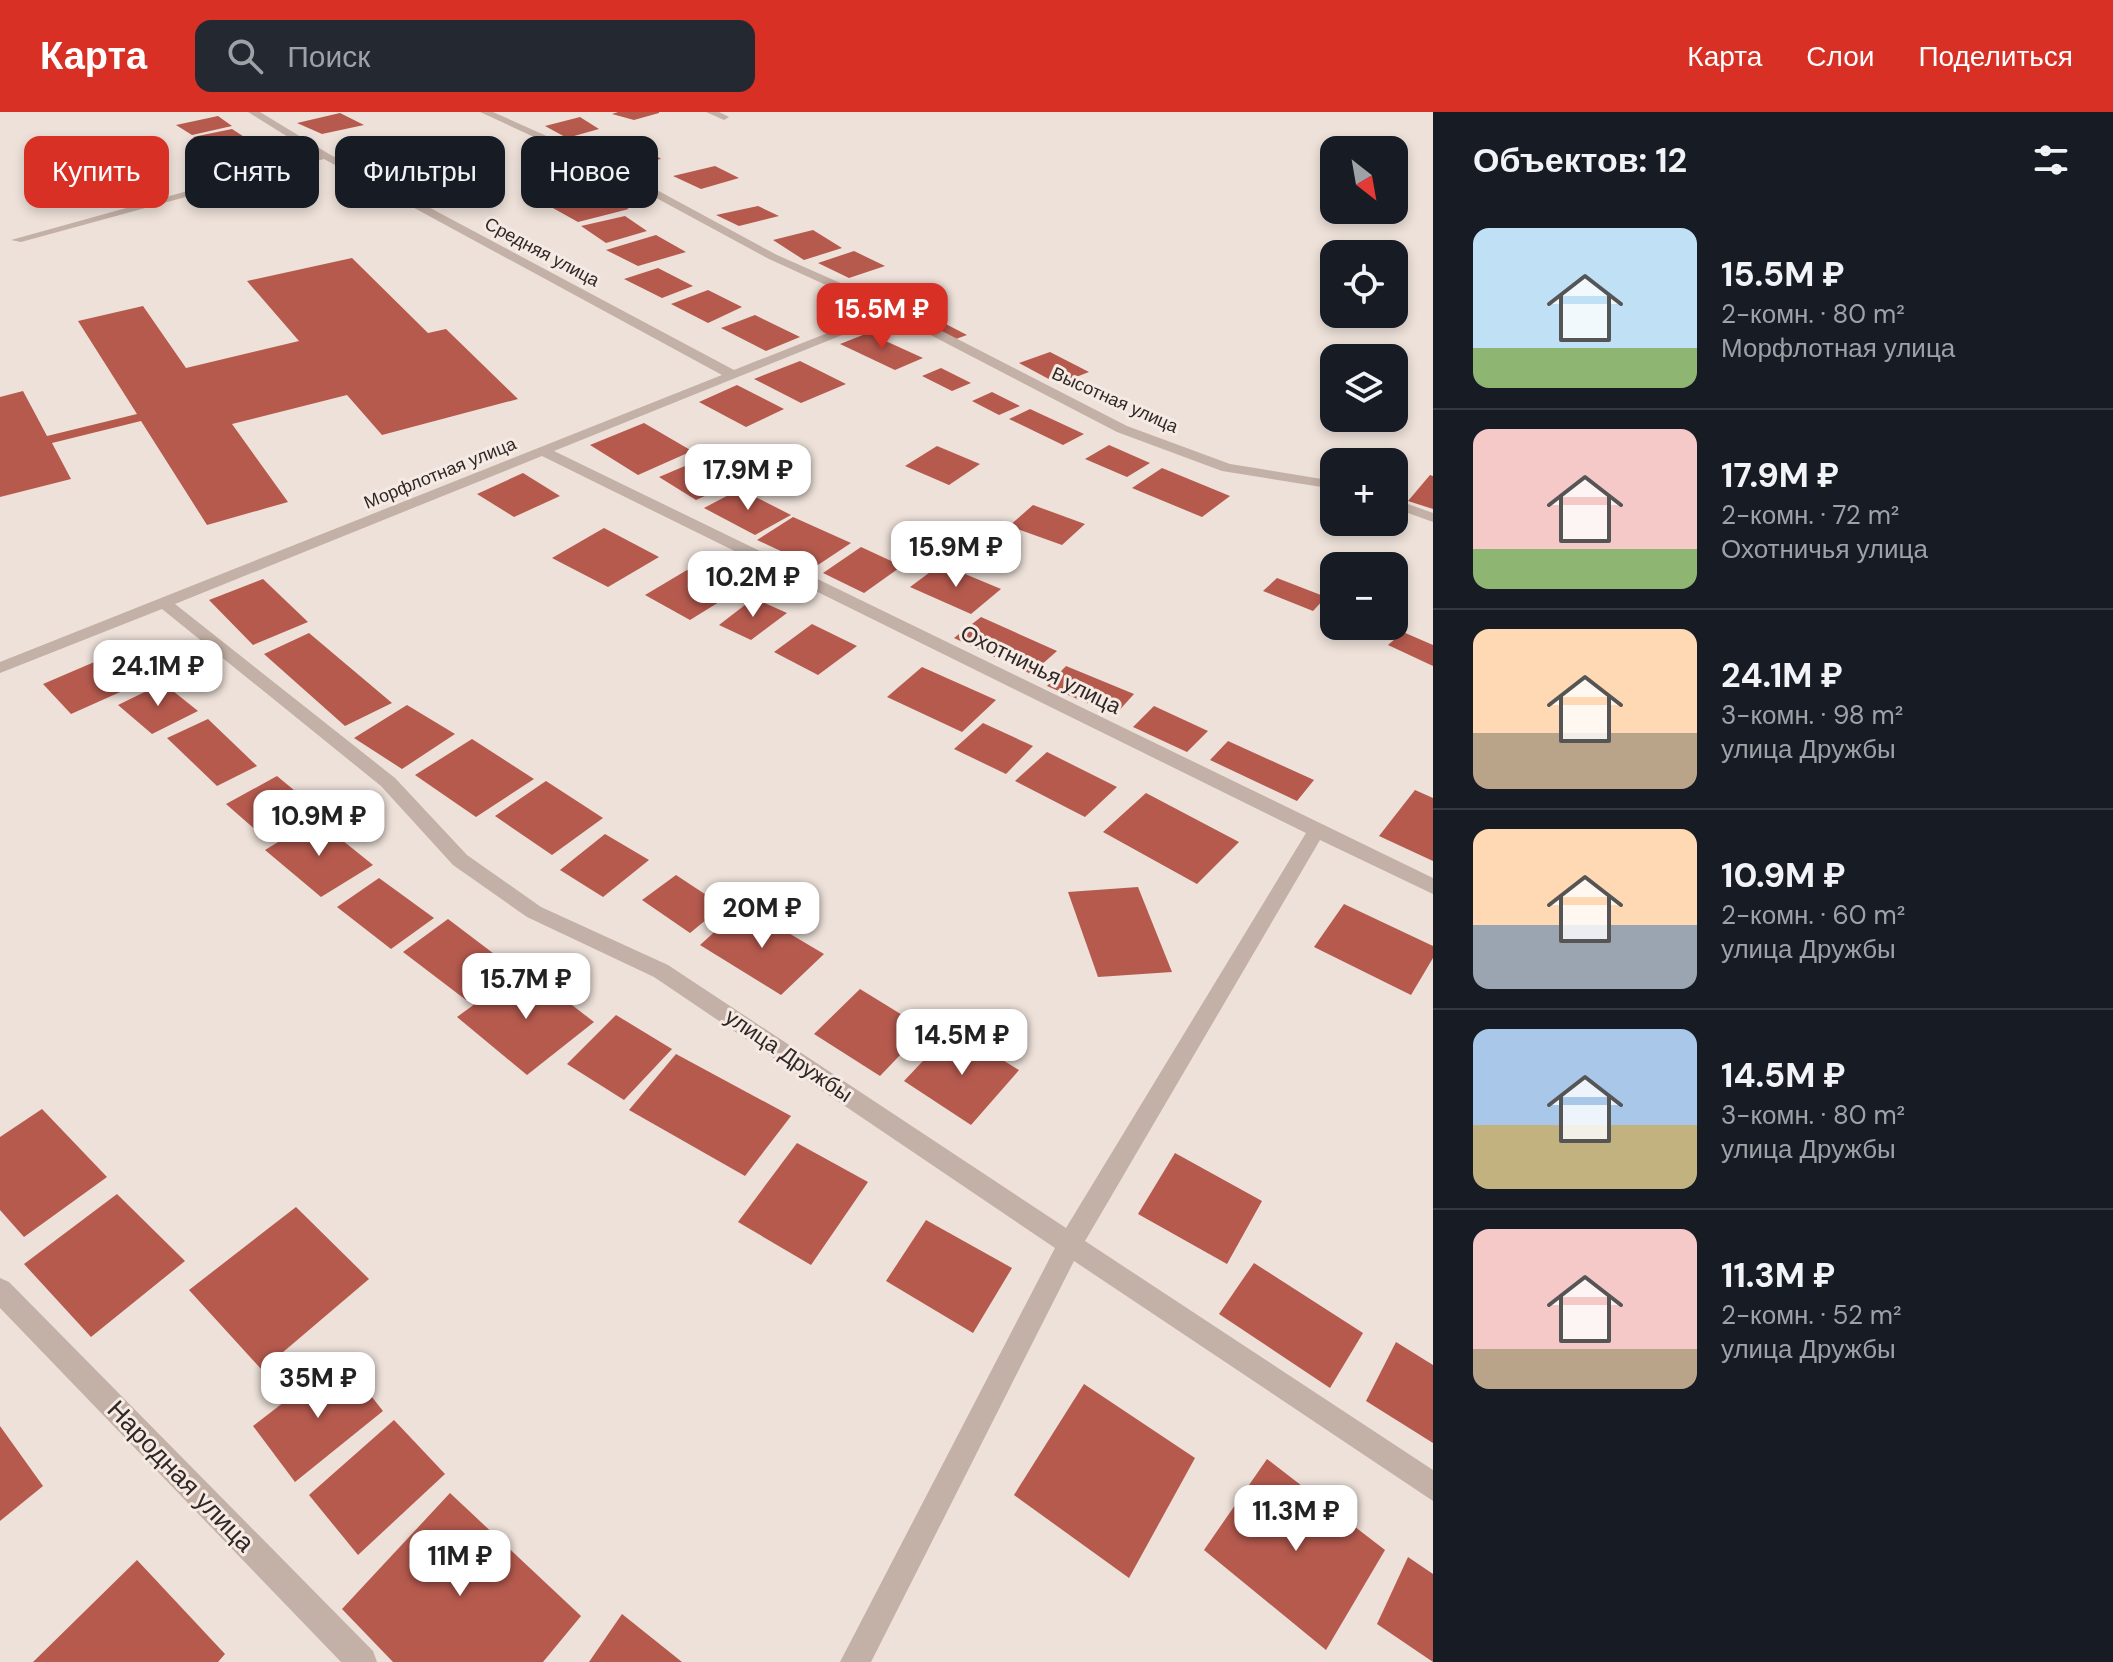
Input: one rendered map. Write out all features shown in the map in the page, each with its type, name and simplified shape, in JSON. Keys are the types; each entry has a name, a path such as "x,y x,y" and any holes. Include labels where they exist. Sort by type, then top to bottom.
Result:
{"street":[{"name":"Средняя улица","path":"253,112 325,156 731,374"},
{"name":"Высотная улица","path":"485,112 603,165 773,257 893,311 1122,429 1227,468 1320,483"},
{"path":"711,112 724,117"},
{"path":"17,240 325,156"},
{"name":"Морфлотная улица","path":"0,668 893,311"},
{"name":"Охотничья улица","path":"542,451 1318,828 1433,887"},
{"path":"1408,508 1433,518"},
{"name":"улица Дружбы","path":"165,604 388,782 472,869 534,912 661,971 1433,1487"},
{"path":"855,1662 1070,1244 1318,828"},
{"name":"Народная улица","path":"0,1290 362,1662"}],"building":[{"path":"340,113 364,125 322,134 297,123"},
{"path":"659,113 634,120 612,114"},
{"path":"218,116 232,126 192,135 176,125"},
{"path":"580,117 599,129 563,136 545,126"},
{"path":"232,129 243,136 198,136"},
{"path":"715,166 739,178 701,189 673,176"},
{"path":"758,206 779,216 739,226 716,215"},
{"path":"553,208 629,209 578,222"},
{"path":"625,216 647,231 606,243 581,226"},
{"path":"813,230 842,248 804,260 773,240"},
{"path":"656,235 686,252 638,266 606,250"},
{"path":"854,251 885,266 849,278 818,263"},
{"path":"352,258 428,333 446,329 518,399 382,435 347,395 232,424 288,502 207,525 141,421 52,443 71,479 0,497 0,397 23,391 47,436 137,414 78,321 143,306 186,368 299,341 247,281"},
{"path":"658,268 693,286 662,298 624,279"},
{"path":"901,285 946,305 925,313 880,294"},
{"path":"708,290 742,307 708,323 671,304"},
{"path":"755,315 800,337 766,351 721,328"},
{"path":"940,321 967,335 956,339 928,325"},
{"path":"868,333 923,358 895,370 840,344"},
{"path":"1050,352 1089,372 1058,384 1019,363"},
{"path":"800,361 846,384 801,403 754,379"},
{"path":"941,368 971,383 952,391 922,376"},
{"path":"737,385 784,409 746,427 699,402"},
{"path":"992,392 1020,406 999,415 972,401"},
{"path":"1030,409 1084,434 1063,445 1009,419"},
{"path":"644,423 692,451 638,475 590,445"},
{"path":"1109,445 1150,463 1127,477 1085,459"},
{"path":"937,446 980,464 949,485 905,466"},
{"path":"692,463 729,485 696,500 659,477"},
{"path":"1162,468 1230,496 1202,517 1132,488"},
{"path":"523,473 560,496 514,517 477,494"},
{"path":"1430,475 1433,476 1433,509 1408,501"},
{"path":"740,489 791,515 755,535 704,508"},
{"path":"1033,505 1085,524 1062,545 1009,526"},
{"path":"793,517 851,543 815,567 757,540"},
{"path":"604,528 659,557 608,587 552,558"},
{"path":"861,547 902,566 864,593 823,573"},
{"path":"941,564 1001,589 971,614 910,587"},
{"path":"687,570 732,594 690,620 645,595"},
{"path":"1277,578 1320,595 1320,603 1313,611 1263,591"},
{"path":"263,579 308,622 253,645 209,600"},
{"path":"754,598 787,613 751,640 719,625"},
{"path":"981,617 1057,651 1031,674 954,638"},
{"path":"812,624 857,646 818,675 774,652"},
{"path":"309,633 392,703 345,726 264,654"},
{"path":"1408,634 1433,645 1433,666 1388,645 1394,640 1408,640"},
{"path":"127,648 156,676 71,714 43,684"},
{"path":"1066,666 1134,694 1115,715 1047,686"},
{"path":"922,667 996,700 962,732 887,697"},
{"path":"163,683 198,711 152,734 118,705"},
{"path":"407,705 455,734 402,769 354,738"},
{"path":"1154,706 1208,731 1187,752 1133,727"},
{"path":"208,719 257,766 217,786 167,738"},
{"path":"983,723 1033,746 1006,774 954,749"},
{"path":"472,739 534,779 476,817 415,775"},
{"path":"1228,741 1314,780 1297,801 1210,760"},
{"path":"1047,752 1117,787 1085,817 1015,781"},
{"path":"277,776 318,810 266,839 226,804"},
{"path":"546,781 603,818 552,855 495,816"},
{"path":"1415,790 1433,798 1433,861 1379,836"},
{"path":"1146,793 1239,842 1197,884 1103,832"},
{"path":"316,819 373,865 321,897 265,850"},
{"path":"605,834 649,860 603,897 560,870"},
{"path":"676,875 723,906 690,933 642,900"},
{"path":"379,878 434,918 391,949 337,907"},
{"path":"1138,887 1172,972 1098,977 1068,892"},
{"path":"1344,904 1433,946 1433,958 1411,995 1314,947"},
{"path":"743,906 824,954 781,995 700,945"},
{"path":"448,919 510,966 466,1000 403,952"},
{"path":"524,968 594,1022 527,1075 457,1017"},
{"path":"860,989 925,1029 880,1076 814,1034"},
{"path":"616,1015 672,1049 624,1100 567,1064"},
{"path":"953,1029 1019,1070 971,1125 904,1081"},
{"path":"676,1054 791,1116 745,1176 629,1110"},
{"path":"42,1109 107,1177 24,1237 0,1210 0,1137"},
{"path":"797,1143 868,1182 811,1265 738,1222"},
{"path":"1175,1153 1262,1201 1227,1264 1138,1214"},
{"path":"117,1194 185,1261 91,1337 24,1264"},
{"path":"296,1207 369,1279 262,1370 189,1290"},
{"path":"926,1220 1012,1268 973,1333 886,1281"},
{"path":"1254,1263 1363,1333 1330,1388 1219,1314"},
{"path":"1396,1342 1433,1365 1433,1443 1366,1401"},
{"path":"341,1358 383,1411 295,1482 253,1426"},
{"path":"1084,1384 1195,1458 1129,1578 1014,1495"},
{"path":"394,1420 445,1474 358,1555 309,1495"},
{"path":"0,1426 43,1486 0,1521"},
{"path":"1267,1459 1385,1550 1326,1650 1204,1550"},
{"path":"450,1493 581,1616 543,1662 393,1662 342,1609"},
{"path":"1408,1557 1433,1574 1433,1662 1377,1624"},
{"path":"137,1560 225,1654 218,1662 33,1662"},
{"path":"622,1614 682,1662 589,1662"}]}
